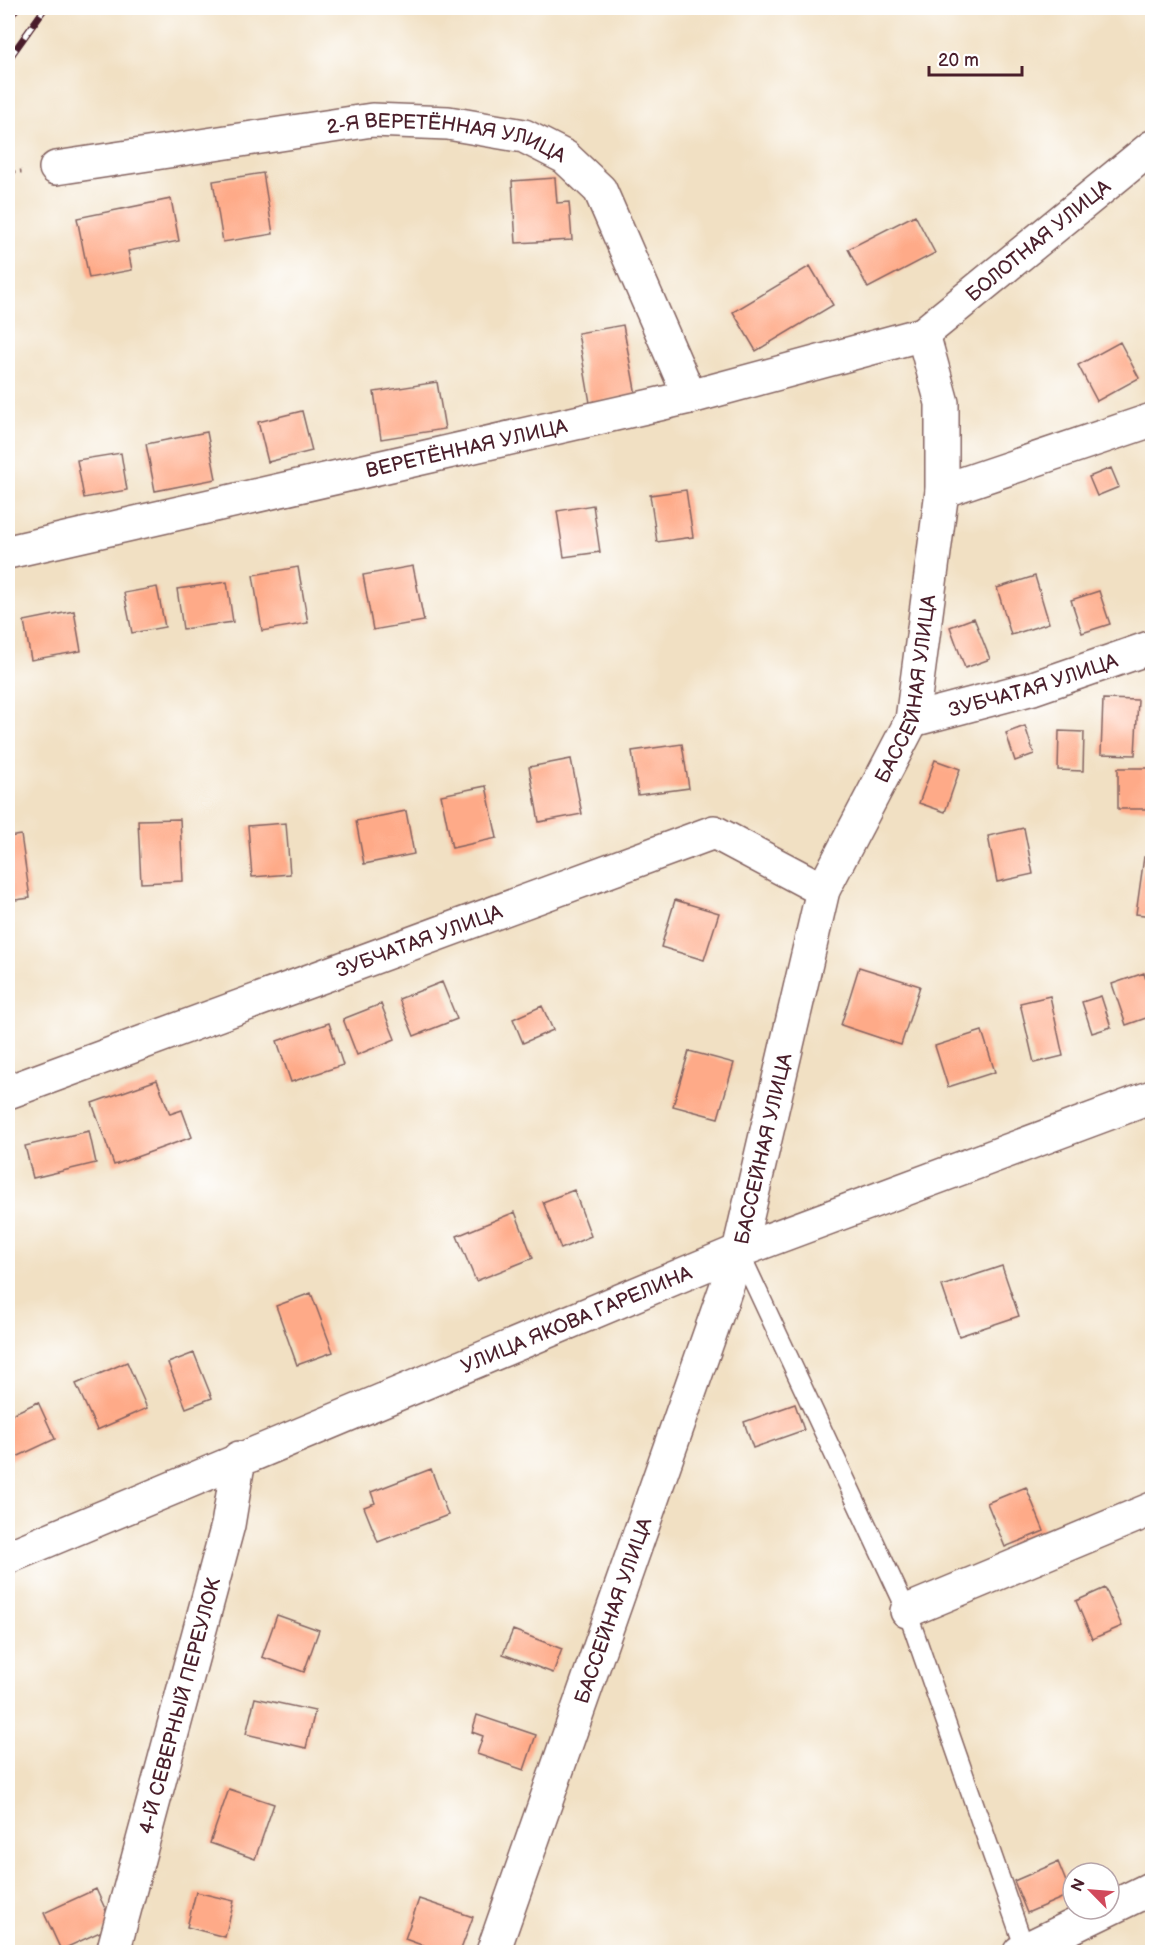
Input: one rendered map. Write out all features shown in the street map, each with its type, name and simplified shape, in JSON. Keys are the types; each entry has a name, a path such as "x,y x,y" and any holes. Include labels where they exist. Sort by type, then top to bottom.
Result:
{"street":[{"name":"2-Я ВЕРЕТЁННАЯ УЛИЦА","path":"56,168 372,120 448,123 524,136 565,157 600,190 690,397"},
{"name":"БОЛОТНАЯ УЛИЦА","path":"923,334 1152,147"},
{"name":"ВЕРЕТЁННАЯ УЛИЦА","path":"8,552 690,397 923,334"},
{"name":"БАССЕЙНАЯ УЛИЦА","path":"493,1953 739,1251 823,890 912,720 942,491 942,403 923,334"},
{"path":"942,491 1152,420"},
{"name":"ЗУБЧАТАЯ УЛИЦА","path":"912,720 1033,688 1152,647"},
{"name":"ЗУБЧАТАЯ УЛИЦА","path":"8,1092 714,832 823,890"},
{"name":"УЛИЦА ЯКОВА ГАРЕЛИНА","path":"8,1557 239,1458 739,1251 1152,1097"},
{"name":"4-Й СЕВЕРНЫЙ ПЕРЕУЛОК","path":"112,1953 228,1525 239,1458"},
{"path":"907,1611 1152,1509"},
{"path":"1024,1952 1152,1888"}],"lane":[{"path":"739,1251 907,1611 1024,1952"}],"building":[{"path":"263,173 273,234 223,242 213,181"},
{"path":"555,178 557,203 569,202 572,240 516,243 512,181"},
{"path":"171,199 179,241 128,251 132,270 89,278 77,218"},
{"path":"915,215 935,253 868,288 848,249"},
{"path":"810,266 833,305 756,351 733,312"},
{"path":"623,325 636,395 590,403 578,333"},
{"path":"1120,342 1139,378 1097,401 1078,365"},
{"path":"437,382 445,429 381,439 374,392"},
{"path":"302,411 312,451 268,462 258,422"},
{"path":"207,432 216,479 155,491 146,444"},
{"path":"121,453 127,490 84,498 77,460"},
{"path":"1111,468 1119,487 1097,496 1089,477"},
{"path":"686,490 693,537 657,542 650,495"},
{"path":"593,505 600,552 564,557 557,511"},
{"path":"413,566 424,621 373,630 363,575"},
{"path":"298,567 308,623 262,631 253,575"},
{"path":"1035,576 1049,623 1011,635 997,588"},
{"path":"227,582 233,622 183,629 177,589"},
{"path":"157,587 165,627 132,633 124,593"},
{"path":"1099,591 1110,624 1082,633 1071,600"},
{"path":"74,611 81,651 31,660 24,621"},
{"path":"974,618 990,659 965,668 950,627"},
{"path":"1103,699 1138,700 1135,755 1101,754"},
{"path":"1025,726 1034,754 1015,761 1006,733"},
{"path":"1059,731 1084,732 1083,771 1058,770"},
{"path":"682,744 689,788 638,795 632,751"},
{"path":"571,759 582,814 539,822 529,767"},
{"path":"935,760 960,769 945,812 919,803"},
{"path":"1118,768 1152,768 1152,809 1118,809"},
{"path":"486,786 497,838 452,848 441,795"},
{"path":"406,811 414,854 364,864 356,821"},
{"path":"180,819 183,881 141,883 138,820"},
{"path":"286,823 290,874 252,877 248,826"},
{"path":"1024,828 1033,874 997,882 988,836"},
{"path":"21,835 30,898 8,901 8,837"},
{"path":"1144,857 1152,859 1152,916 1136,914"},
{"path":"675,900 719,913 704,960 661,947"},
{"path":"859,967 920,986 901,1045 841,1025"},
{"path":"1144,973 1152,1000 1152,1016 1126,1025 1112,984"},
{"path":"442,982 457,1019 414,1036 399,999"},
{"path":"1050,996 1063,1056 1034,1063 1020,1003"},
{"path":"1101,996 1111,1027 1092,1033 1082,1002"},
{"path":"381,1004 395,1039 357,1055 343,1019"},
{"path":"542,1006 553,1030 523,1043 513,1019"},
{"path":"329,1023 343,1065 291,1082 277,1041"},
{"path":"982,1031 995,1072 948,1087 935,1046"},
{"path":"689,1051 734,1063 718,1118 673,1106"},
{"path":"157,1080 170,1114 182,1110 192,1137 114,1165 92,1103"},
{"path":"89,1131 96,1163 33,1178 25,1146"},
{"path":"574,1190 591,1236 561,1249 543,1202"},
{"path":"515,1212 533,1258 476,1281 457,1236"},
{"path":"1002,1266 1019,1316 959,1336 942,1286"},
{"path":"311,1293 333,1352 297,1365 276,1306"},
{"path":"194,1353 212,1398 186,1408 168,1363"},
{"path":"127,1362 147,1408 97,1430 76,1384"},
{"path":"38,1402 55,1439 8,1461 8,1416"},
{"path":"795,1404 804,1430 753,1448 744,1422"},
{"path":"431,1469 448,1515 378,1542 364,1507 375,1503 371,1492"},
{"path":"1026,1487 1044,1531 1005,1547 987,1503"},
{"path":"1105,1588 1122,1626 1092,1639 1076,1601"},
{"path":"277,1615 319,1630 304,1672 262,1657"},
{"path":"513,1630 562,1649 553,1673 503,1654"},
{"path":"8,1676 14,1691 8,1694"},
{"path":"255,1698 315,1711 306,1748 246,1734"},
{"path":"477,1715 536,1735 524,1770 477,1754 483,1736 472,1732"},
{"path":"229,1789 274,1804 255,1859 210,1843"},
{"path":"1058,1862 1061,1869 1061,1898 1027,1913 1014,1881"},
{"path":"96,1889 113,1926 61,1950 44,1913"},
{"path":"196,1892 234,1901 225,1937 187,1927"},
{"path":"419,1899 473,1917 460,1952 441,1952 405,1939"}],"railway":[{"path":"8,20 17,8"},
{"path":"8,60 45,8"}]}
